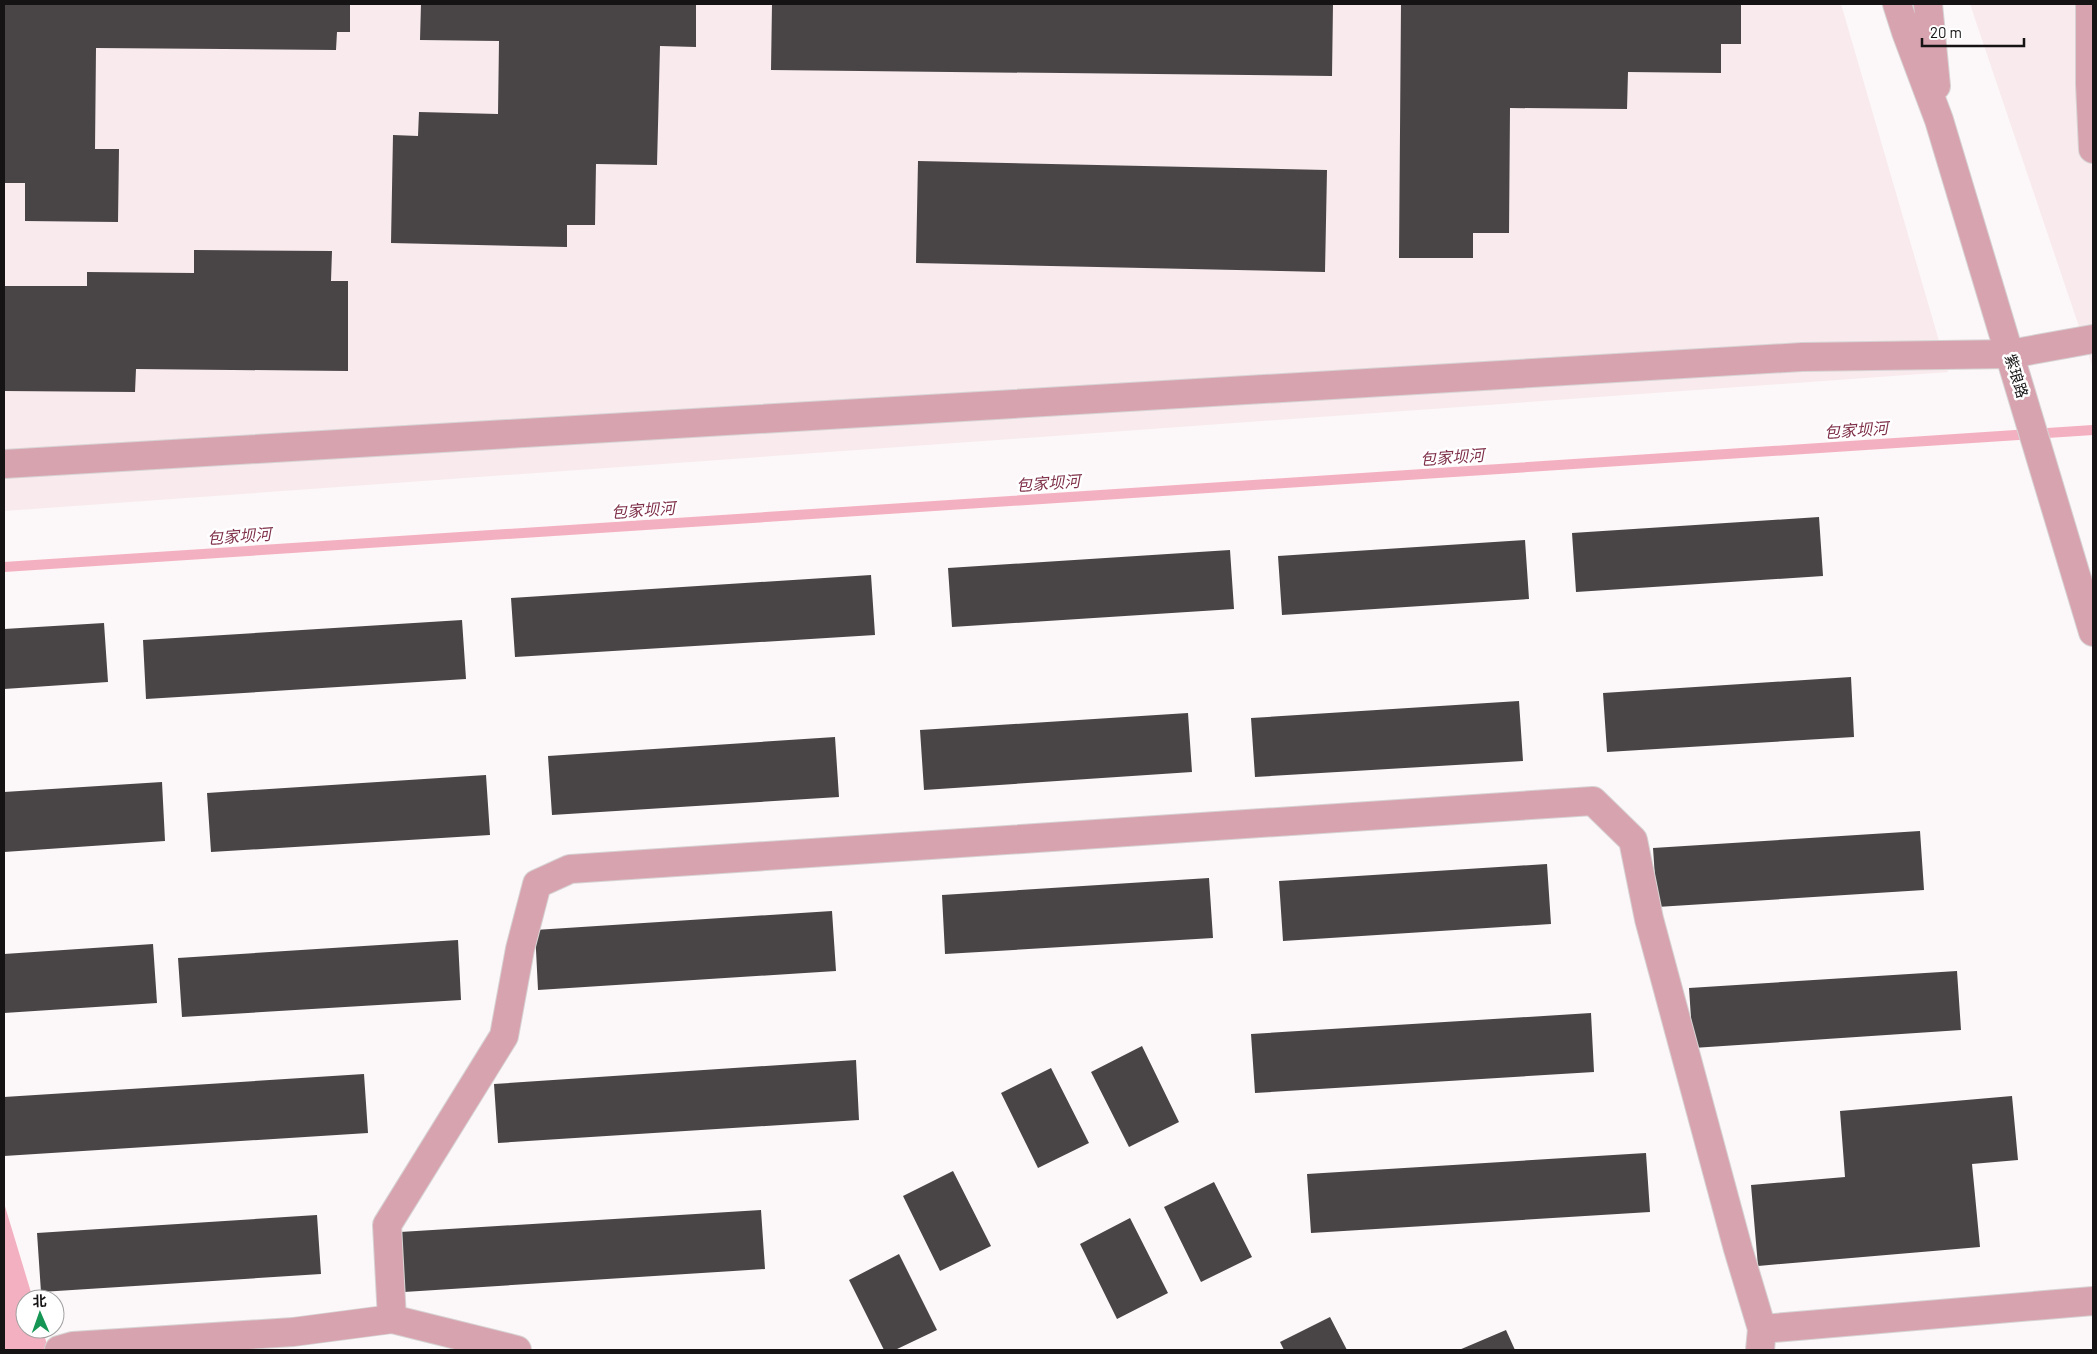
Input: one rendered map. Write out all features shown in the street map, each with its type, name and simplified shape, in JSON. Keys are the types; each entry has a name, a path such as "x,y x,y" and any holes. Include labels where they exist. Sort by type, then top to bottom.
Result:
{"street":[{"path":"1897,4 1939,120"},
{"path":"1928,4 1939,120"},
{"path":"2090,4 2090,84 2093,149"},
{"name":"紫琅路","path":"1939,120 2093,632"},
{"path":"4,464 1802,357 2010,354 2093,339"},
{"path":"392,1319 386,1225 504,1036 520,949 536,884 570,869 1593,801 1633,840 1649,919 1761,1340 2093,1301"},
{"path":"66,1348 293,1332 392,1319 517,1350"}],"shaded area":[{"path":"4,4 1841,4 1948,372 4,511"},
{"path":"1970,4 2093,4 2093,368"},
{"path":"4,1203 30,1289 15,1289 15,1339 45,1339 49,1350 4,1350"}],"building":[{"path":"4,4 350,4 350,32 337,32 336,50 96,48 95,149 119,149 118,222 25,221 25,183 4,183"},
{"path":"421,4 696,4 696,47 660,46 657,165 596,164 595,225 567,225 567,247 391,243 393,135 418,136 419,112 498,114 499,41 420,40"},
{"path":"772,4 1333,4 1332,76 771,70"},
{"path":"1401,4 1741,4 1741,44 1721,44 1721,73 1628,72 1627,109 1510,108 1509,233 1473,233 1473,258 1399,258"},
{"path":"918,161 1327,170 1325,272 916,263"},
{"path":"194,250 332,251 331,281 348,281 348,371 136,369 135,392 4,391 4,286 87,286 87,272 194,273"},
{"path":"1819,517 1823,576 1576,592 1572,533"},
{"path":"1525,540 1529,599 1282,615 1278,556"},
{"path":"1230,550 1234,609 952,627 948,568"},
{"path":"871,575 875,635 515,657 511,598"},
{"path":"462,620 466,679 146,699 143,640"},
{"path":"104,623 108,682 4,689 4,629"},
{"path":"1851,677 1854,737 1607,752 1603,693"},
{"path":"1519,701 1523,761 1255,777 1251,718"},
{"path":"1188,713 1192,772 924,790 920,730"},
{"path":"835,737 839,797 552,815 548,756"},
{"path":"486,775 490,835 211,852 207,793"},
{"path":"162,782 165,841 4,852 4,792"},
{"path":"1920,831 1924,890 1657,907 1653,848"},
{"path":"1547,864 1551,924 1283,941 1279,881"},
{"path":"1209,878 1213,938 945,954 942,895"},
{"path":"832,911 836,971 538,990 535,930"},
{"path":"458,940 461,1000 182,1017 178,958"},
{"path":"153,944 157,1003 4,1013 4,954"},
{"path":"1957,971 1961,1030 1693,1048 1689,988"},
{"path":"1591,1013 1594,1072 1255,1093 1251,1034"},
{"path":"1142,1046 1179,1122 1129,1147 1091,1072"},
{"path":"856,1060 859,1120 498,1143 494,1084"},
{"path":"1051,1068 1089,1143 1038,1168 1001,1093"},
{"path":"364,1074 368,1133 4,1156 4,1097"},
{"path":"2012,1096 2018,1160 1972,1164 1980,1247 1758,1266 1751,1185 1845,1177 1840,1111"},
{"path":"1646,1153 1650,1212 1311,1233 1307,1174"},
{"path":"953,1171 991,1246 940,1271 903,1196"},
{"path":"1214,1182 1252,1257 1201,1282 1164,1207"},
{"path":"761,1210 765,1269 404,1292 400,1232"},
{"path":"317,1215 321,1274 65,1290 41,1289 37,1233"},
{"path":"1130,1218 1168,1293 1117,1319 1080,1244"},
{"path":"899,1254 937,1330 895,1350 884,1350 849,1280"},
{"path":"1330,1317 1347,1350 1284,1350 1280,1342"},
{"path":"1506,1330 1515,1350 1459,1350"}],"waterway":[{"name":"包家坝河","path":"4,567 2093,430"}]}
